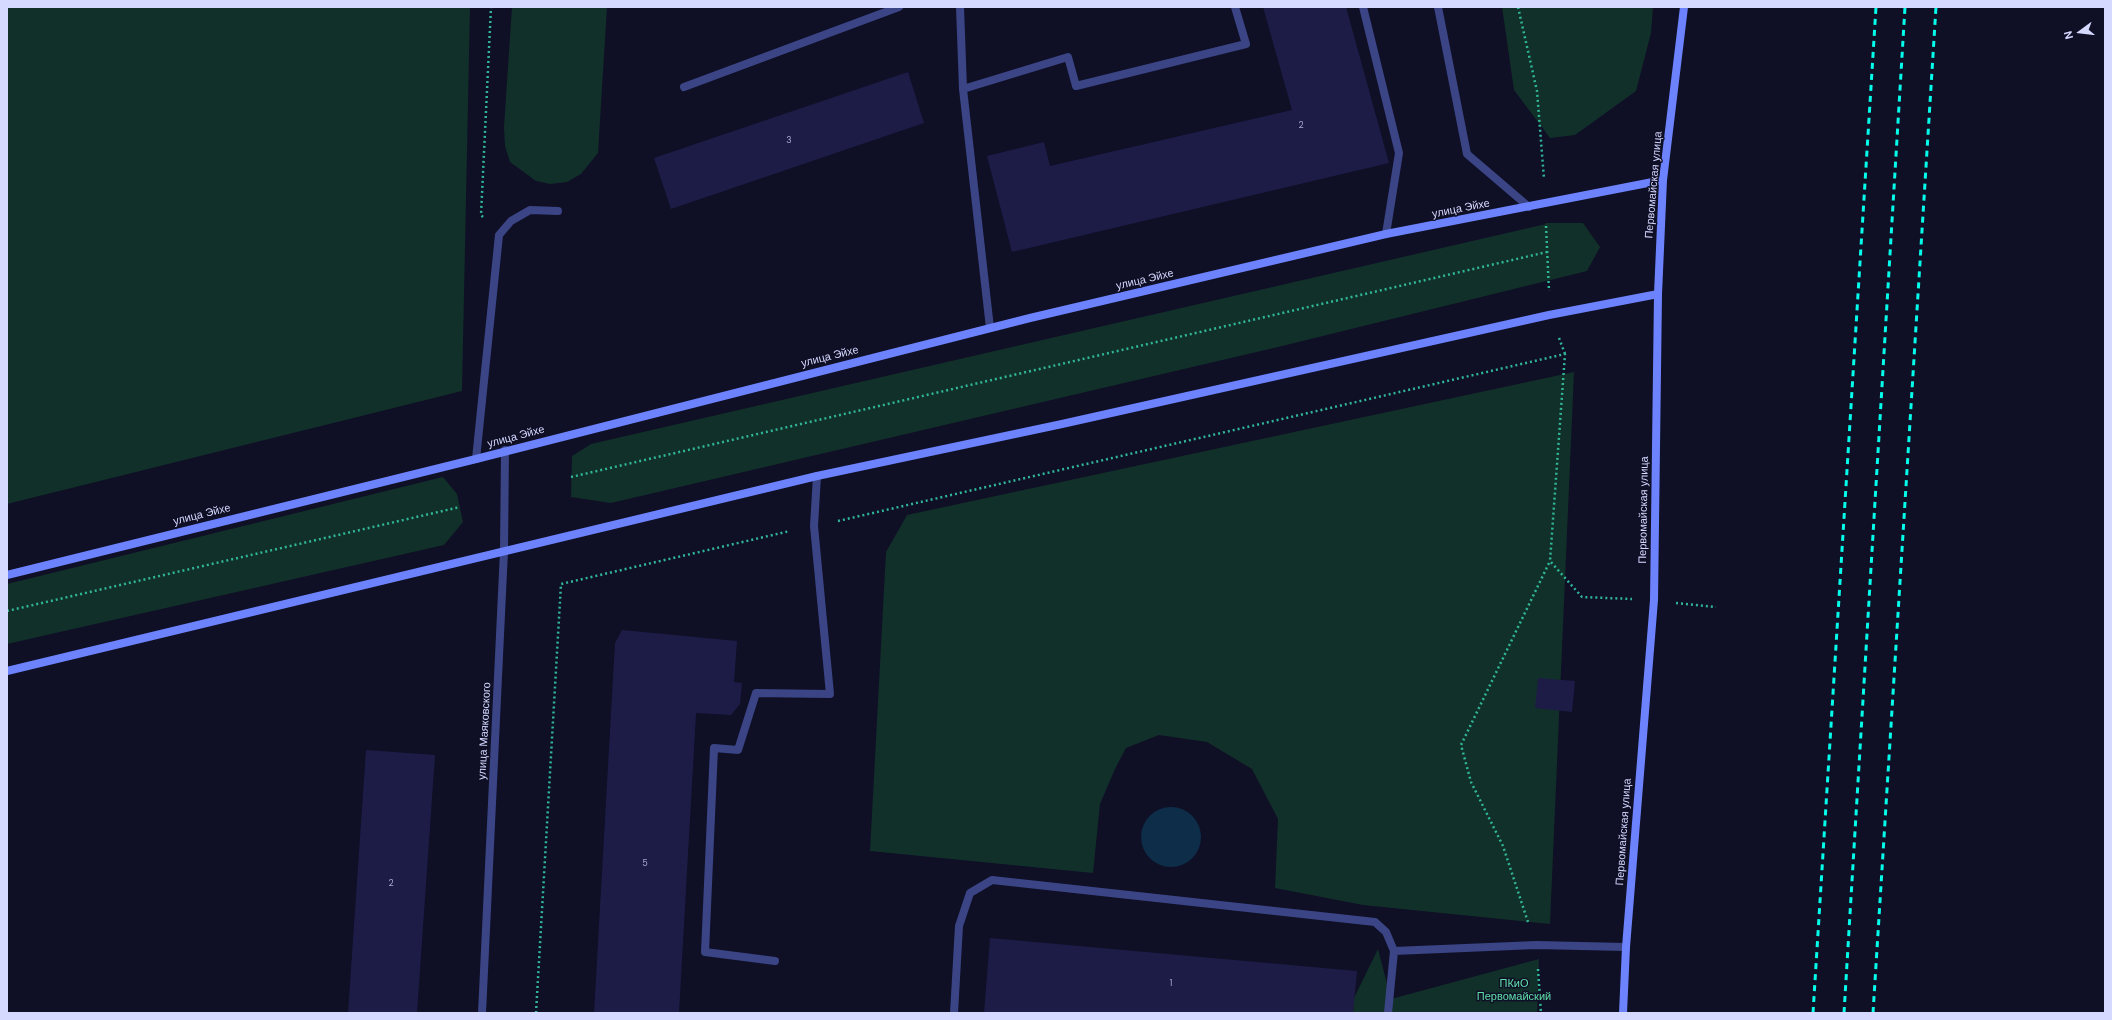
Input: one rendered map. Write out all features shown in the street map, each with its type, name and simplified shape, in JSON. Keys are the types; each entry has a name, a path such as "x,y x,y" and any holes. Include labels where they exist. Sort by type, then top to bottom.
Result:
{"main road":[{"name":"Первомайская улица","path":"1623,1013 1626,947 1654,600 1658,294 1663,180 1684,7"},
{"name":"улица Эйхе","path":"7,575 476,459 505,450 990,328 1386,234 1663,180"},
{"path":"7,671 818,476 1062,424 1549,314 1658,294"}],"street":[{"path":"684,87 900,7"},
{"path":"960,7 963,89 990,328"},
{"path":"963,89 1068,57 1076,86 1246,44 1235,7"},
{"path":"1363,7 1399,153 1386,234"},
{"path":"1438,7 1467,154 1529,207"},
{"path":"476,459 499,235 511,221 530,210 558,210"},
{"name":"улица Маяковского","path":"482,1013 504,551 505,450"},
{"path":"775,961 704,952 714,748 738,750 756,693 830,694 814,526 818,476"},
{"path":"954,1013 960,926 970,893 992,880 1375,922 1386,932 1394,951 1388,1013"},
{"path":"1394,951 1536,945 1626,947"}],"path":[{"path":"491,7 480,215 499,235"},
{"path":"572,477 1547,252"},
{"path":"536,1013 561,584 1565,354 1550,562 1461,745 1471,782 1503,846 1536,945 1542,1013"},
{"path":"7,611 460,507"},
{"path":"1550,562 1582,597"}],"green space":[{"path":"7,7 470,7 462,391 7,504"},
{"path":"512,7 607,7 598,153 581,174 567,182 550,184 536,181 510,162 505,146 504,127"},
{"path":"1502,7 1653,7 1651,33 1636,91 1575,135 1550,138 1514,90"},
{"path":"1545,223 1583,223 1600,247 1587,271 1278,347 611,503 571,497 572,456 591,444 1546,224"},
{"path":"1574,372 1550,924 1363,905 1275,888 1278,819 1252,769 1207,742 1159,735 1126,748 1115,769 1100,804 1093,873 870,851 886,552 907,515"},
{"path":"443,477 457,494 463,522 444,545 7,644 7,584"},
{"name":"ПКиО Первомайский","path":"1378,949 1391,999 1539,959 1537,1013 1353,1013 1354,998"}],"water":[{"path":"1165,807 1177,807 1193,815 1199,825 1201,837 1199,849 1193,859 1177,867 1165,867 1149,859 1141,843 1141,831 1149,815"}],"building":[{"path":"1263,7 1346,7 1389,163 1012,252 987,156 1044,142 1050,166 1292,110"},
{"path":"908,72 924,123 671,209 654,158"},
{"path":"622,630 737,641 734,682 742,683 740,704 731,715 696,713 679,1013 594,1013 615,643"},
{"path":"1538,678 1575,681 1572,712 1535,708"},
{"path":"366,750 435,755 417,1013 348,1013"},
{"path":"990,938 1357,971 1353,1013 984,1013"}],"railway":[{"path":"1813,1013 1876,7"},
{"path":"1844,1013 1905,7"},
{"path":"1873,1013 1936,7"}]}
